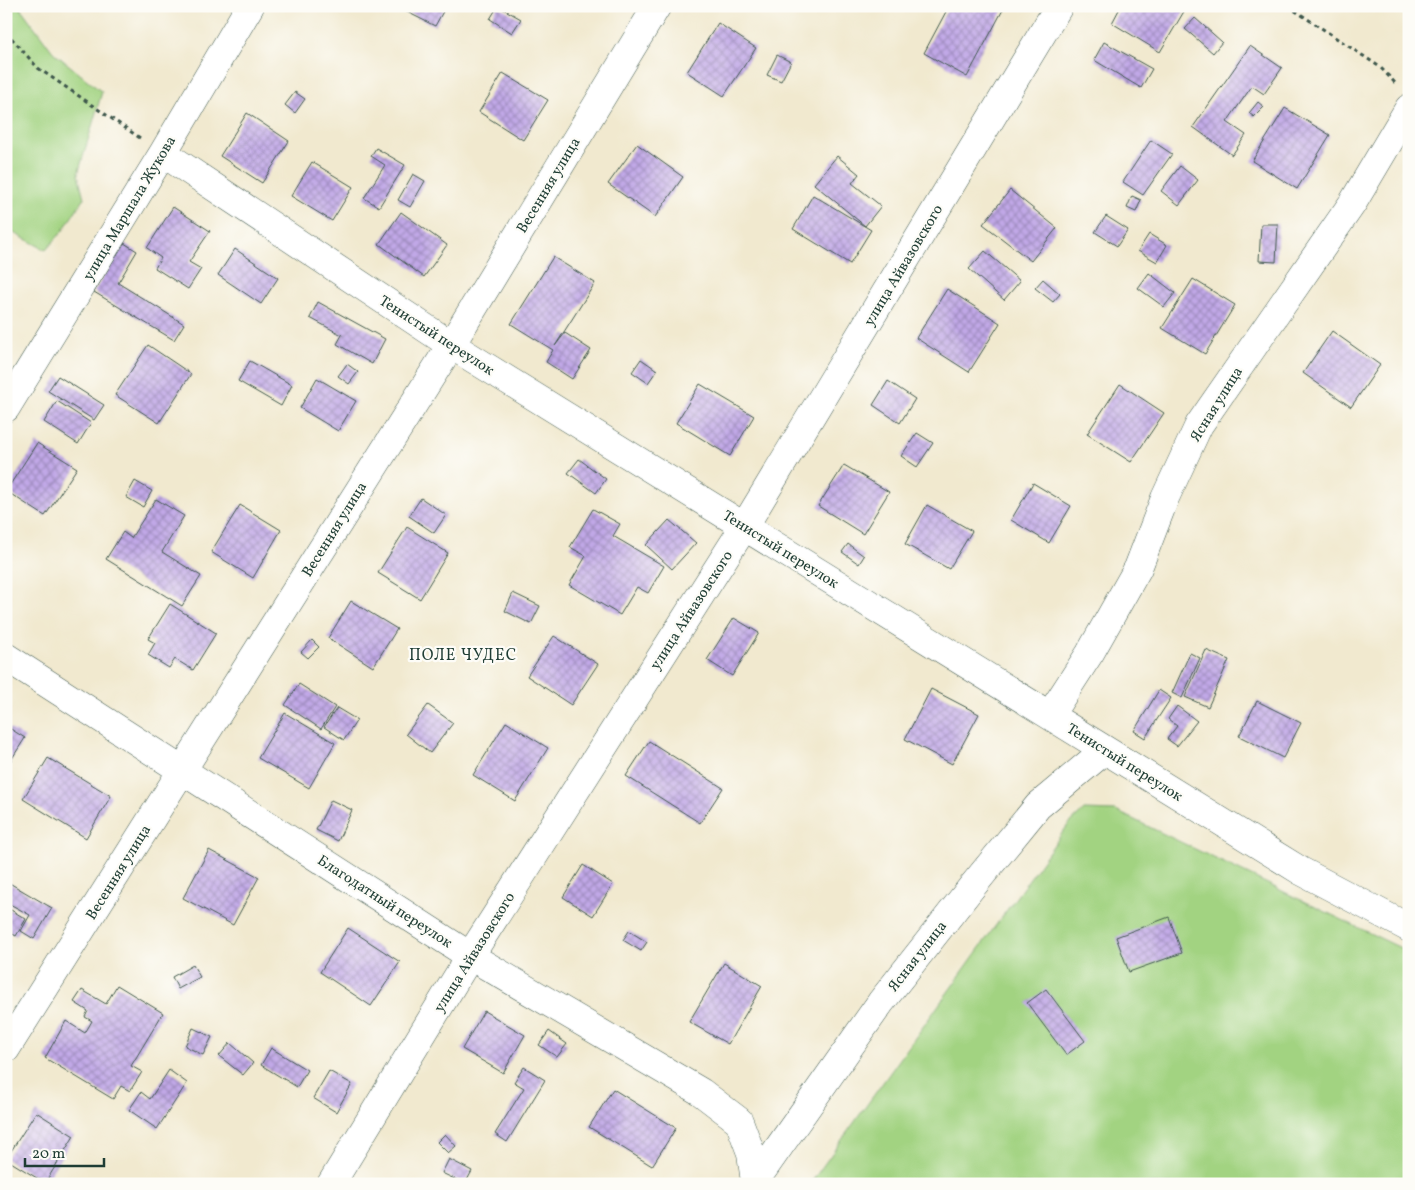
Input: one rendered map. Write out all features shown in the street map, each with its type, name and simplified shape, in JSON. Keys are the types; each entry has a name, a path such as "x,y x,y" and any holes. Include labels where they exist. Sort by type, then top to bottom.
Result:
{"street":[{"name":"улица Маршала Жукова","path":"6,408 163,154 250,6"},
{"name":"Весенняя улица","path":"6,1049 450,345 658,6"},
{"name":"улица Айвазовского","path":"331,1184 470,956 744,527 1059,6"},
{"name":"Ясная улица","path":"1050,715 1090,653 1138,568 1165,498 1199,425 1352,204 1406,100"},
{"name":"Тенистый переулок","path":"163,154 450,345 1300,871 1409,928"},
{"name":"Благодатный переулок","path":"6,658 470,956 701,1092 739,1121 751,1153 754,1183"},
{"name":"Ясная улица","path":"754,1183 881,1002 971,888 1038,806 1105,750"}],"path":[{"path":"1288,6 1380,68 1406,100"},
{"path":"6,32 38,68 163,154"}],"green space":[{"path":"6,6 19,6 53,52 102,92 78,174 84,198 62,232 46,250 6,229"},
{"path":"1084,810 1116,811 1409,952 1409,1184 810,1184 1068,825"}],"building":[{"path":"410,6 446,6 435,26 407,12"},
{"path":"498,6 521,19 512,33 490,19"},
{"path":"949,6 1005,6 967,77 924,53"},
{"path":"1121,6 1183,6 1186,8 1160,52 1112,23"},
{"path":"1195,18 1222,42 1213,53 1185,29"},
{"path":"718,23 756,48 724,96 687,72"},
{"path":"1104,42 1152,69 1141,88 1094,60"},
{"path":"1250,46 1282,68 1264,94 1252,86 1227,122 1246,135 1232,155 1193,127"},
{"path":"777,55 791,62 781,81 767,75"},
{"path":"503,73 548,100 523,140 479,112"},
{"path":"295,92 305,99 295,113 285,105"},
{"path":"1258,102 1264,107 1254,117 1249,113"},
{"path":"1285,108 1330,135 1297,189 1252,161"},
{"path":"247,113 289,141 262,183 220,156"},
{"path":"1151,140 1172,154 1143,195 1123,182"},
{"path":"637,144 683,177 655,217 608,184"},
{"path":"376,148 405,165 379,207 364,198 385,165 371,156"},
{"path":"837,156 859,174 852,183 881,206 865,226 814,184"},
{"path":"312,162 353,187 332,221 291,196"},
{"path":"1180,166 1198,180 1179,205 1161,191"},
{"path":"413,174 425,181 410,207 398,200"},
{"path":"1010,190 1057,228 1031,261 983,224"},
{"path":"813,195 871,230 850,264 793,229"},
{"path":"1132,196 1141,200 1136,212 1127,208"},
{"path":"173,207 210,231 189,262 201,269 188,289 155,268 161,258 147,248"},
{"path":"401,212 447,245 424,277 379,244"},
{"path":"1106,216 1128,230 1117,246 1095,232"},
{"path":"1261,224 1278,224 1276,262 1259,261"},
{"path":"1149,234 1167,245 1157,262 1138,251"},
{"path":"124,243 137,251 118,283 184,324 174,340 94,292"},
{"path":"235,249 278,278 261,304 218,275"},
{"path":"985,251 1020,281 1004,300 969,269"},
{"path":"553,257 595,283 555,346 565,333 591,350 572,379 546,362 553,350 511,324"},
{"path":"1149,273 1175,293 1164,307 1138,288"},
{"path":"1043,279 1060,294 1053,302 1035,288"},
{"path":"1193,279 1235,305 1205,354 1162,328"},
{"path":"947,289 1000,323 969,372 916,338"},
{"path":"318,302 385,339 372,364 337,344 342,335 310,318"},
{"path":"1332,331 1380,365 1351,407 1303,373"},
{"path":"148,345 191,374 159,423 115,395"},
{"path":"641,359 657,370 648,383 632,372"},
{"path":"250,361 292,385 281,406 238,381"},
{"path":"347,364 358,372 349,384 338,376"},
{"path":"58,376 104,405 94,420 48,391"},
{"path":"317,378 356,401 338,431 300,408"},
{"path":"888,381 915,399 900,423 873,405"},
{"path":"700,384 754,416 730,456 676,423"},
{"path":"1120,384 1164,413 1131,462 1087,434"},
{"path":"57,401 91,423 78,444 44,422"},
{"path":"917,433 933,443 917,467 901,456"},
{"path":"37,443 77,468 45,516 6,491"},
{"path":"579,459 606,479 596,493 568,473"},
{"path":"844,465 889,492 863,534 818,506"},
{"path":"135,481 152,491 143,507 126,497"},
{"path":"1033,483 1071,506 1049,543 1011,520"},
{"path":"421,498 446,515 434,533 409,516"},
{"path":"156,499 184,516 162,552 201,576 182,606 106,559 123,532 131,538"},
{"path":"240,505 281,530 253,578 211,552"},
{"path":"927,505 972,531 949,569 905,544"},
{"path":"593,509 620,524 613,536 664,566 648,593 637,587 620,615 569,585 586,556 570,547"},
{"path":"669,520 696,543 672,569 646,545"},
{"path":"407,527 448,553 420,599 378,573"},
{"path":"848,544 864,556 859,564 842,552"},
{"path":"513,593 540,606 531,624 505,611"},
{"path":"351,601 397,629 373,667 328,638"},
{"path":"170,604 216,633 193,670 175,659 169,668 148,655 155,643 148,639"},
{"path":"734,618 759,633 732,676 707,660"},
{"path":"554,636 598,664 571,705 527,676"},
{"path":"312,640 319,647 308,658 301,652"},
{"path":"1206,650 1229,660 1208,707 1185,697"},
{"path":"1190,653 1200,658 1182,698 1172,693"},
{"path":"299,684 335,707 321,729 285,705"},
{"path":"931,689 979,714 952,764 905,739"},
{"path":"1159,690 1171,698 1145,738 1134,731"},
{"path":"1257,701 1301,723 1283,758 1239,736"},
{"path":"428,705 453,723 430,753 406,734"},
{"path":"1177,706 1197,721 1177,746 1167,739 1177,726 1168,719"},
{"path":"337,708 357,720 344,740 324,727"},
{"path":"285,713 335,743 309,788 258,758"},
{"path":"506,722 548,748 515,801 473,775"},
{"path":"6,726 25,738 6,768"},
{"path":"649,741 723,788 700,823 626,776"},
{"path":"48,758 111,796 86,838 23,799"},
{"path":"331,800 352,810 338,841 316,830"},
{"path":"209,850 259,877 233,925 183,898"},
{"path":"583,865 613,884 593,916 563,897"},
{"path":"6,881 52,908 34,939 21,931 30,915 6,902"},
{"path":"6,907 26,919 16,936 6,930"},
{"path":"1169,917 1182,953 1129,972 1116,937"},
{"path":"348,928 400,962 371,1006 320,972"},
{"path":"629,931 647,942 641,951 623,940"},
{"path":"724,963 762,986 728,1044 689,1022"},
{"path":"193,965 200,977 178,989 172,977"},
{"path":"117,985 163,1013 131,1066 142,1072 130,1091 121,1086 113,1099 45,1058 66,1021 85,1033 92,1021 85,1017 88,1011 74,1002 82,990 106,1004"},
{"path":"1046,989 1085,1041 1066,1055 1027,1003"},
{"path":"484,1011 525,1035 503,1073 462,1049"},
{"path":"193,1028 212,1037 203,1055 185,1046"},
{"path":"549,1031 567,1044 557,1057 539,1045"},
{"path":"230,1043 253,1063 243,1075 219,1056"},
{"path":"271,1048 307,1070 297,1087 261,1065"},
{"path":"524,1067 545,1080 507,1142 495,1134 524,1088 514,1082"},
{"path":"169,1070 187,1083 157,1129 129,1110 141,1092 150,1099"},
{"path":"329,1071 352,1084 336,1112 313,1098"},
{"path":"613,1089 676,1128 652,1166 589,1127"},
{"path":"36,1112 74,1136 45,1183 6,1159"},
{"path":"445,1134 456,1146 448,1153 437,1142"},
{"path":"449,1159 472,1171 465,1184 442,1173"}],"district":[{"name":"ПОЛЕ ЧУДЕС","path":"463,654"}]}
